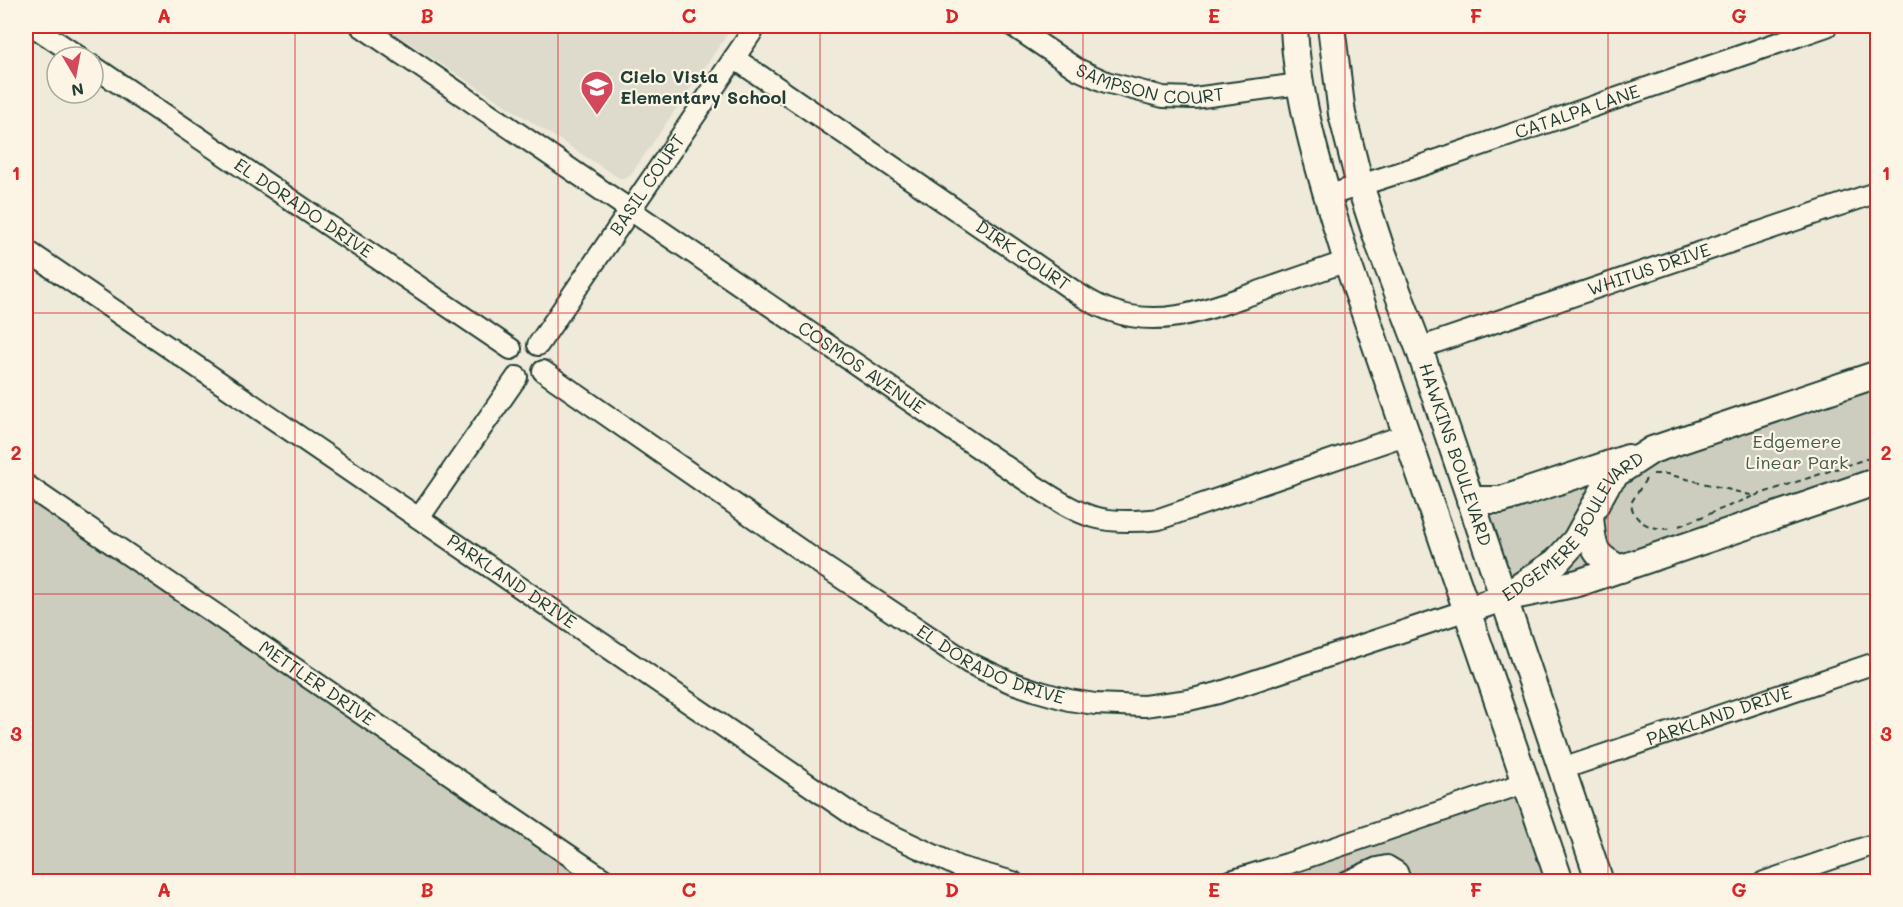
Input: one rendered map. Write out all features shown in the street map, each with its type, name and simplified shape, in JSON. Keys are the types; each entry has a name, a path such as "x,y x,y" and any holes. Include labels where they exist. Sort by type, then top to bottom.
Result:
{"main road":[{"path":"1294,26 1299,84 1327,196 1347,261 1560,882"},
{"name":"HAWKINS BOULEVARD","path":"1331,26 1342,114 1360,185 1380,246 1419,348 1600,882"},
{"name":"EDGEMERE BOULEVARD","path":"1503,598 1556,562 1576,540 1607,483 1617,473 1652,450 1878,374"},
{"path":"1470,500 1501,500 1652,450"},
{"name":"EDGEMERE BOULEVARD","path":"1503,598 1578,583 1878,481"},
{"path":"1590,516 1592,537 1597,554 1605,562 1621,569"},
{"name":"EL DORADO DRIVE","path":"1467,610 1503,598"}],"street":[{"path":"33,26 61,45"},
{"name":"COSMOS AVENUE","path":"362,26 1073,511 1114,522 1132,523 1159,519 1408,434"},
{"name":"BASIL COURT","path":"538,345 756,26"},
{"name":"SAMPSON COURT","path":"1013,26 1077,69 1106,82 1163,97 1194,98 1299,84"},
{"name":"CATALPA LANE","path":"1327,196 1827,26"},
{"name":"DIRK COURT","path":"734,58 1045,271 1110,311 1151,318 1192,315 1347,261"},
{"name":"EL DORADO DRIVE","path":"105,74 511,350"},
{"name":"WHITUS DRIVE","path":"1419,348 1878,192"},
{"name":"PARKLAND DRIVE","path":"26,250 862,821 909,845 957,874 1013,882"},
{"path":"524,342 538,345 546,358 543,372 531,380 517,377 508,365 511,350 517,344 524,342"},
{"name":"EL DORADO DRIVE","path":"543,372 825,567 969,663 1010,682 1069,699 1095,704 1144,706 1189,700 1218,693 1467,610"},
{"path":"419,518 517,377"},
{"name":"METTLER DRIVE","path":"26,485 608,882"},
{"name":"PARKLAND DRIVE","path":"1562,769 1878,662"},
{"path":"1227,882 1287,864 1527,782"},
{"path":"1764,882 1878,843"},
{"path":"1346,882 1377,868 1387,867 1397,872 1401,882"}],"path":[{"path":"1754,496 1661,473 1647,478 1632,503 1632,509 1640,521 1656,529 1666,530 1754,496 1878,455"}],"shaded area":[{"name":"Cielo Vista Elementary School","path":"392,26 733,26 630,176 619,178 389,30"}],"green space":[{"name":"Edgemere Linear Park","path":"1877,377 1877,473 1514,594 1485,510"},
{"path":"26,497 590,881 26,881"},
{"path":"1514,797 1528,811 1553,882 1269,882"}],"place":[{"name":"Cielo Vista Elementary School","path":"597,116"}]}
